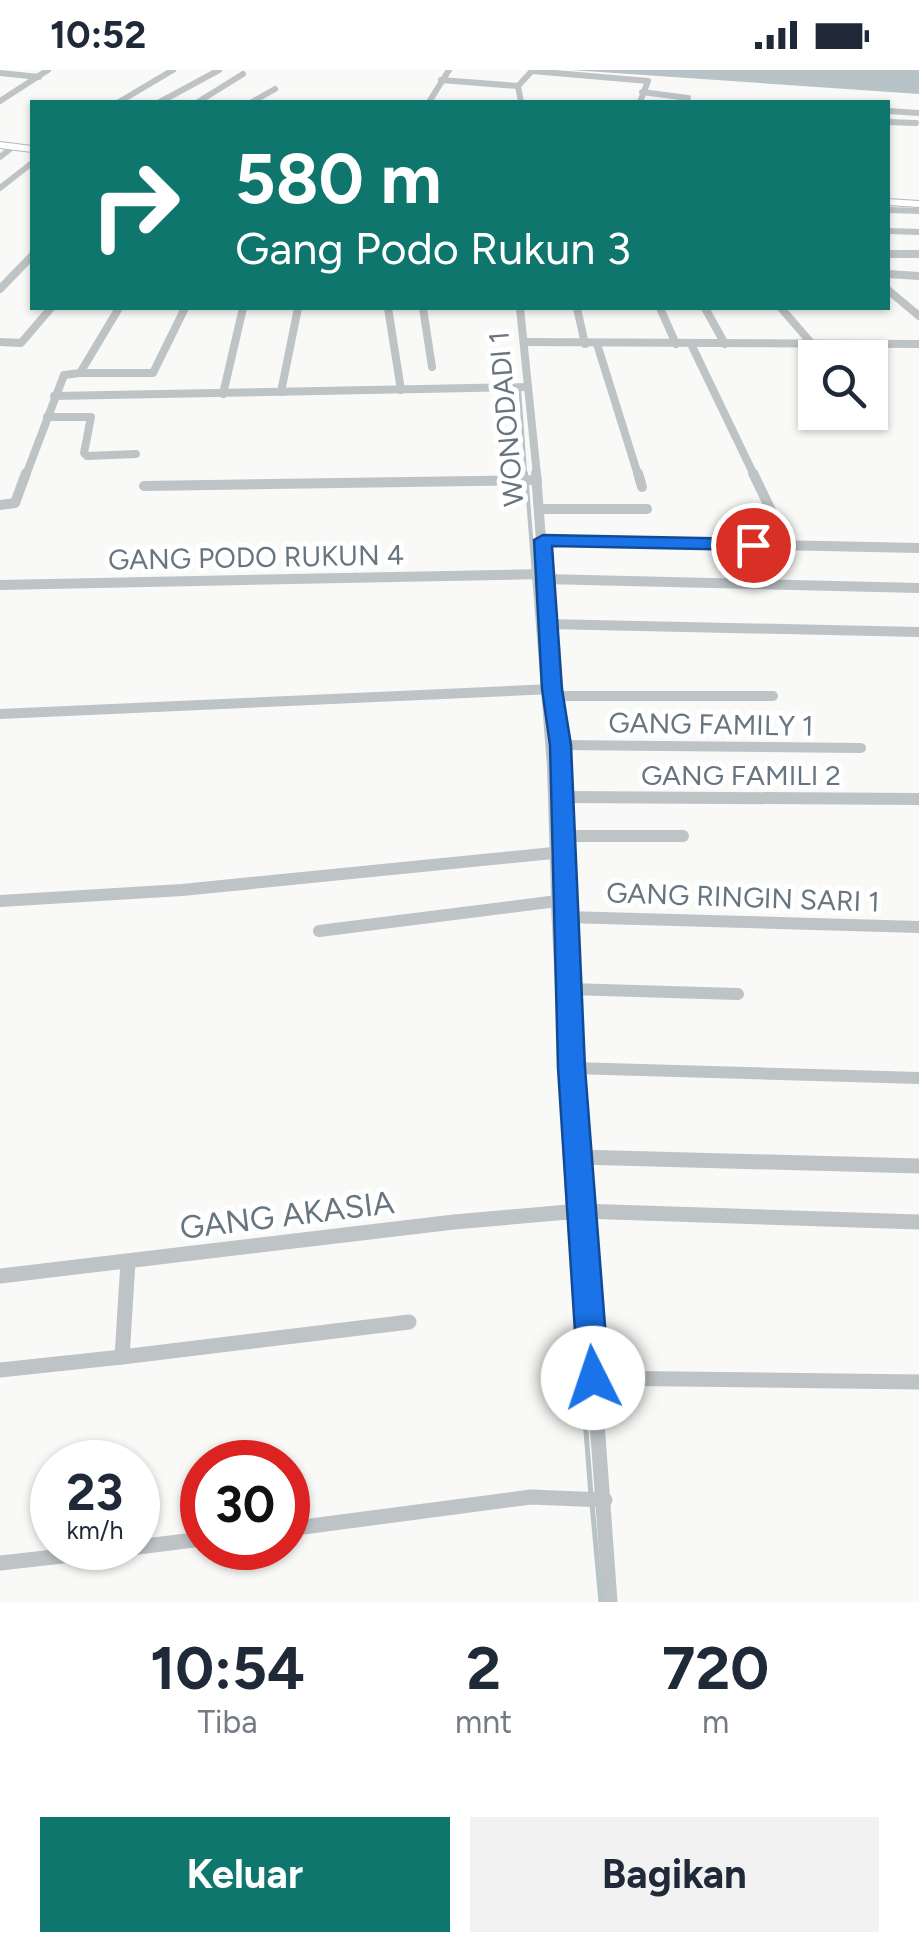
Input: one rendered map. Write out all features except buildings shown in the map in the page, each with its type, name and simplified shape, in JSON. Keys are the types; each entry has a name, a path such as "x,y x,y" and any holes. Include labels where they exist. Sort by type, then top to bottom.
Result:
{"main road":[{"path":"0,144 30,149"},
{"path":"890,202 919,208"}],"street":[{"path":"0,100 48,70"},
{"path":"121,100 173,70"},
{"path":"164,100 219,70"},
{"path":"429,100 449,70"},
{"path":"441,80 518,86 534,71 648,81 640,100"},
{"path":"0,73 39,77"},
{"path":"201,100 243,74"},
{"path":"518,86 522,100"},
{"path":"256,100 275,89"},
{"path":"642,92 688,98"},
{"path":"890,111 915,113 918,133"},
{"path":"890,122 916,123"},
{"path":"0,157 14,146"},
{"path":"0,188 30,164"},
{"path":"890,210 919,208"},
{"path":"890,231 919,232"},
{"path":"890,254 919,254"},
{"path":"0,289 30,258"},
{"path":"890,274 919,276"},
{"path":"890,292 919,316"},
{"path":"0,342 18,343 50,310"},
{"path":"80,373 118,310"},
{"path":"0,505 15,503 65,374 152,373 183,310"},
{"path":"223,394 243,310"},
{"path":"281,392 298,310"},
{"path":"388,310 401,390"},
{"path":"423,310 432,367"},
{"name":"WONODADI 1","path":"520,310 543,540 552,691 561,745 564,836 558,901 566,916 580,1211 593,1378 595,1499 610,1602"},
{"path":"577,310 585,344"},
{"path":"661,310 676,344"},
{"path":"706,310 725,344"},
{"path":"783,310 809,340"},
{"path":"524,342 798,345"},
{"path":"597,344 642,486"},
{"path":"690,344 788,546"},
{"path":"888,344 919,344"},
{"path":"54,396 528,386"},
{"path":"47,417 91,417 84,453 87,456 136,454"},
{"path":"144,486 537,480"},
{"path":"539,509 647,509"},
{"path":"543,540 919,548"},
{"name":"GANG PODO RUKUN 4","path":"0,585 512,575 919,588"},
{"path":"547,624 919,632"},
{"path":"0,714 519,690 773,696"},
{"name":"GANG FAMILY 1","path":"561,745 860,748"},
{"name":"GANG FAMILI 2","path":"564,796 919,798"},
{"path":"564,836 683,836"},
{"path":"0,901 182,890 562,852"},
{"path":"319,931 558,901"},
{"name":"GANG RINGIN SARI 1","path":"566,916 919,926"},
{"path":"568,989 738,994"},
{"path":"572,1068 919,1078"},
{"path":"578,1157 919,1166"},
{"name":"GANG AKASIA","path":"0,1276 580,1211 919,1222"},
{"path":"122,1356 128,1262"},
{"path":"0,1370 410,1322"},
{"path":"593,1378 919,1382"},
{"path":"310,1527 531,1497 595,1499"},
{"path":"0,1563 30,1559"}],"shaded area":[{"path":"571,70 919,70 919,94"}],"waterway":[{"path":"520,392 526,475"},
{"path":"526,473 549,766 553,896"},
{"path":"553,906 564,1133"},
{"path":"564,1131 568,1206"},
{"path":"569,1215 591,1495"},
{"path":"592,1504 601,1602"}],"route":[{"path":"593,1378 572,1068 561,745 552,689 543,540 753,545"}]}
